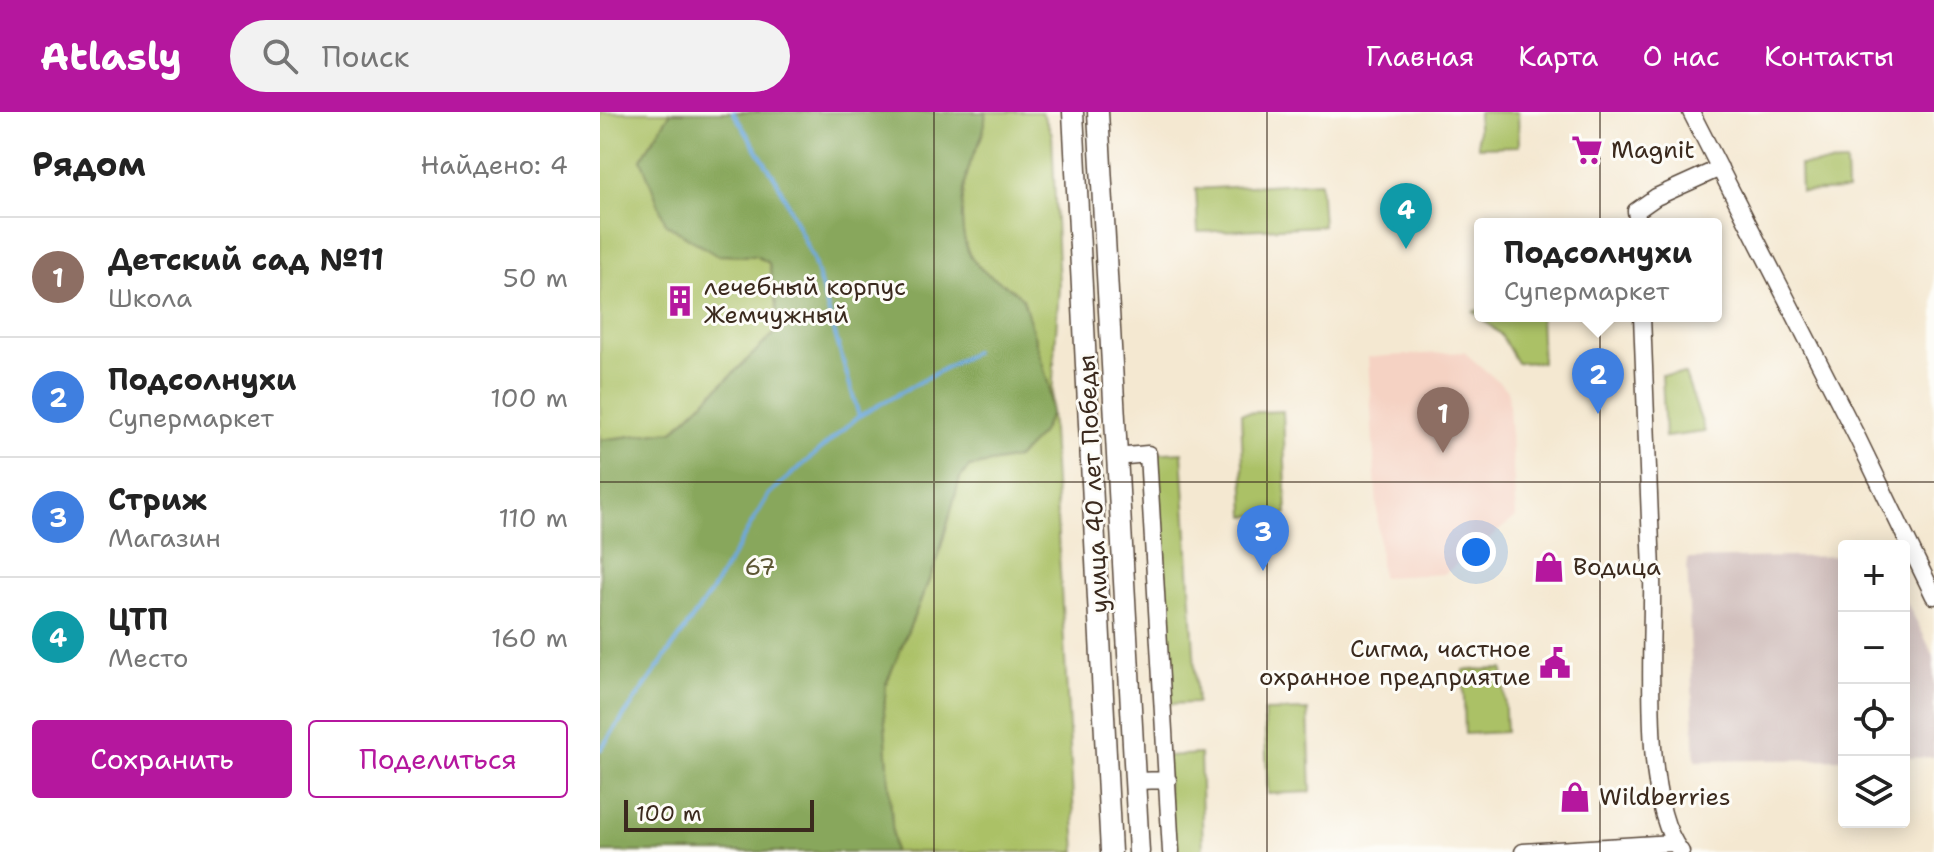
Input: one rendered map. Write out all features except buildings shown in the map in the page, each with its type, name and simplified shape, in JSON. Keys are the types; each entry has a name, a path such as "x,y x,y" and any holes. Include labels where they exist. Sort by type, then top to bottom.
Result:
{"main road":[{"name":"улица 40 лет Победы","path":"1073,112 1111,852"},
{"name":"улица 40 лет Победы","path":"1098,112 1139,852"}],"street":[{"path":"1691,112 1934,596"},
{"path":"1637,218 1636,211 1656,197 1720,168"},
{"path":"1523,852 1677,847 1661,806 1654,735 1652,576 1642,322"},
{"path":"1116,457 1148,454 1171,852"},
{"path":"1135,781 1168,780"}],"shaded area":[{"path":"1464,352 1508,390 1516,517 1444,574 1381,577 1368,357"},
{"path":"1838,556 1838,759 1695,761 1687,559"},
{"path":"1910,609 1934,656 1934,757 1910,758"}],"green space":[{"path":"600,112 671,112 641,159 716,255 756,256 769,263 778,317 775,333 673,431 600,440"},
{"name":"67","path":"671,112 985,112 983,133 964,189 963,231 971,256 978,266 1023,299 1049,386 1051,413 1041,434 1017,458 969,467 960,478 937,561 886,684 884,711 894,852 600,852 600,440 673,431 775,333 778,317 769,263 756,256 716,255 666,224 641,159"},
{"path":"985,112 1042,112 1052,134 1059,286 1051,413 1049,386 1023,299 978,266 966,245 962,217 964,189 983,133"},
{"path":"1478,112 1518,112 1519,146 1478,147"},
{"path":"1846,163 1847,190 1801,192 1800,165"},
{"path":"1320,182 1323,226 1198,232 1196,189"},
{"path":"1486,322 1540,322 1542,362 1517,363 1501,335"},
{"path":"1685,374 1705,432 1665,437 1662,375"},
{"path":"1283,411 1287,514 1245,516 1241,413"},
{"path":"1051,413 1076,852 894,852 884,711 886,684 937,561 960,478 969,467 1017,458 1041,434"},
{"path":"1182,452 1197,703 1163,704 1148,454"},
{"path":"1503,669 1506,732 1465,734 1463,670"},
{"path":"1308,710 1311,792 1268,794 1264,711"},
{"path":"1200,754 1203,852 1171,852 1166,756"}],"waterway":[{"path":"733,112 778,183 813,259 859,416"},
{"path":"600,750 711,592 769,494 859,416 974,352"}],"place":[{"name":"Magnit","path":"1587,150"},
{"name":"ЦТП","path":"1406,249"},
{"name":"лечебный корпус Жемчужный","path":"680,301"},
{"name":"Подсолнухи","path":"1598,414"},
{"name":"Детский сад №11","path":"1443,453"},
{"name":"Водица","path":"1549,567"},
{"name":"Стриж","path":"1263,571"},
{"name":"Сигма, частное охранное предприятие","path":"1555,663"},
{"name":"Wildberries","path":"1575,797"}]}
